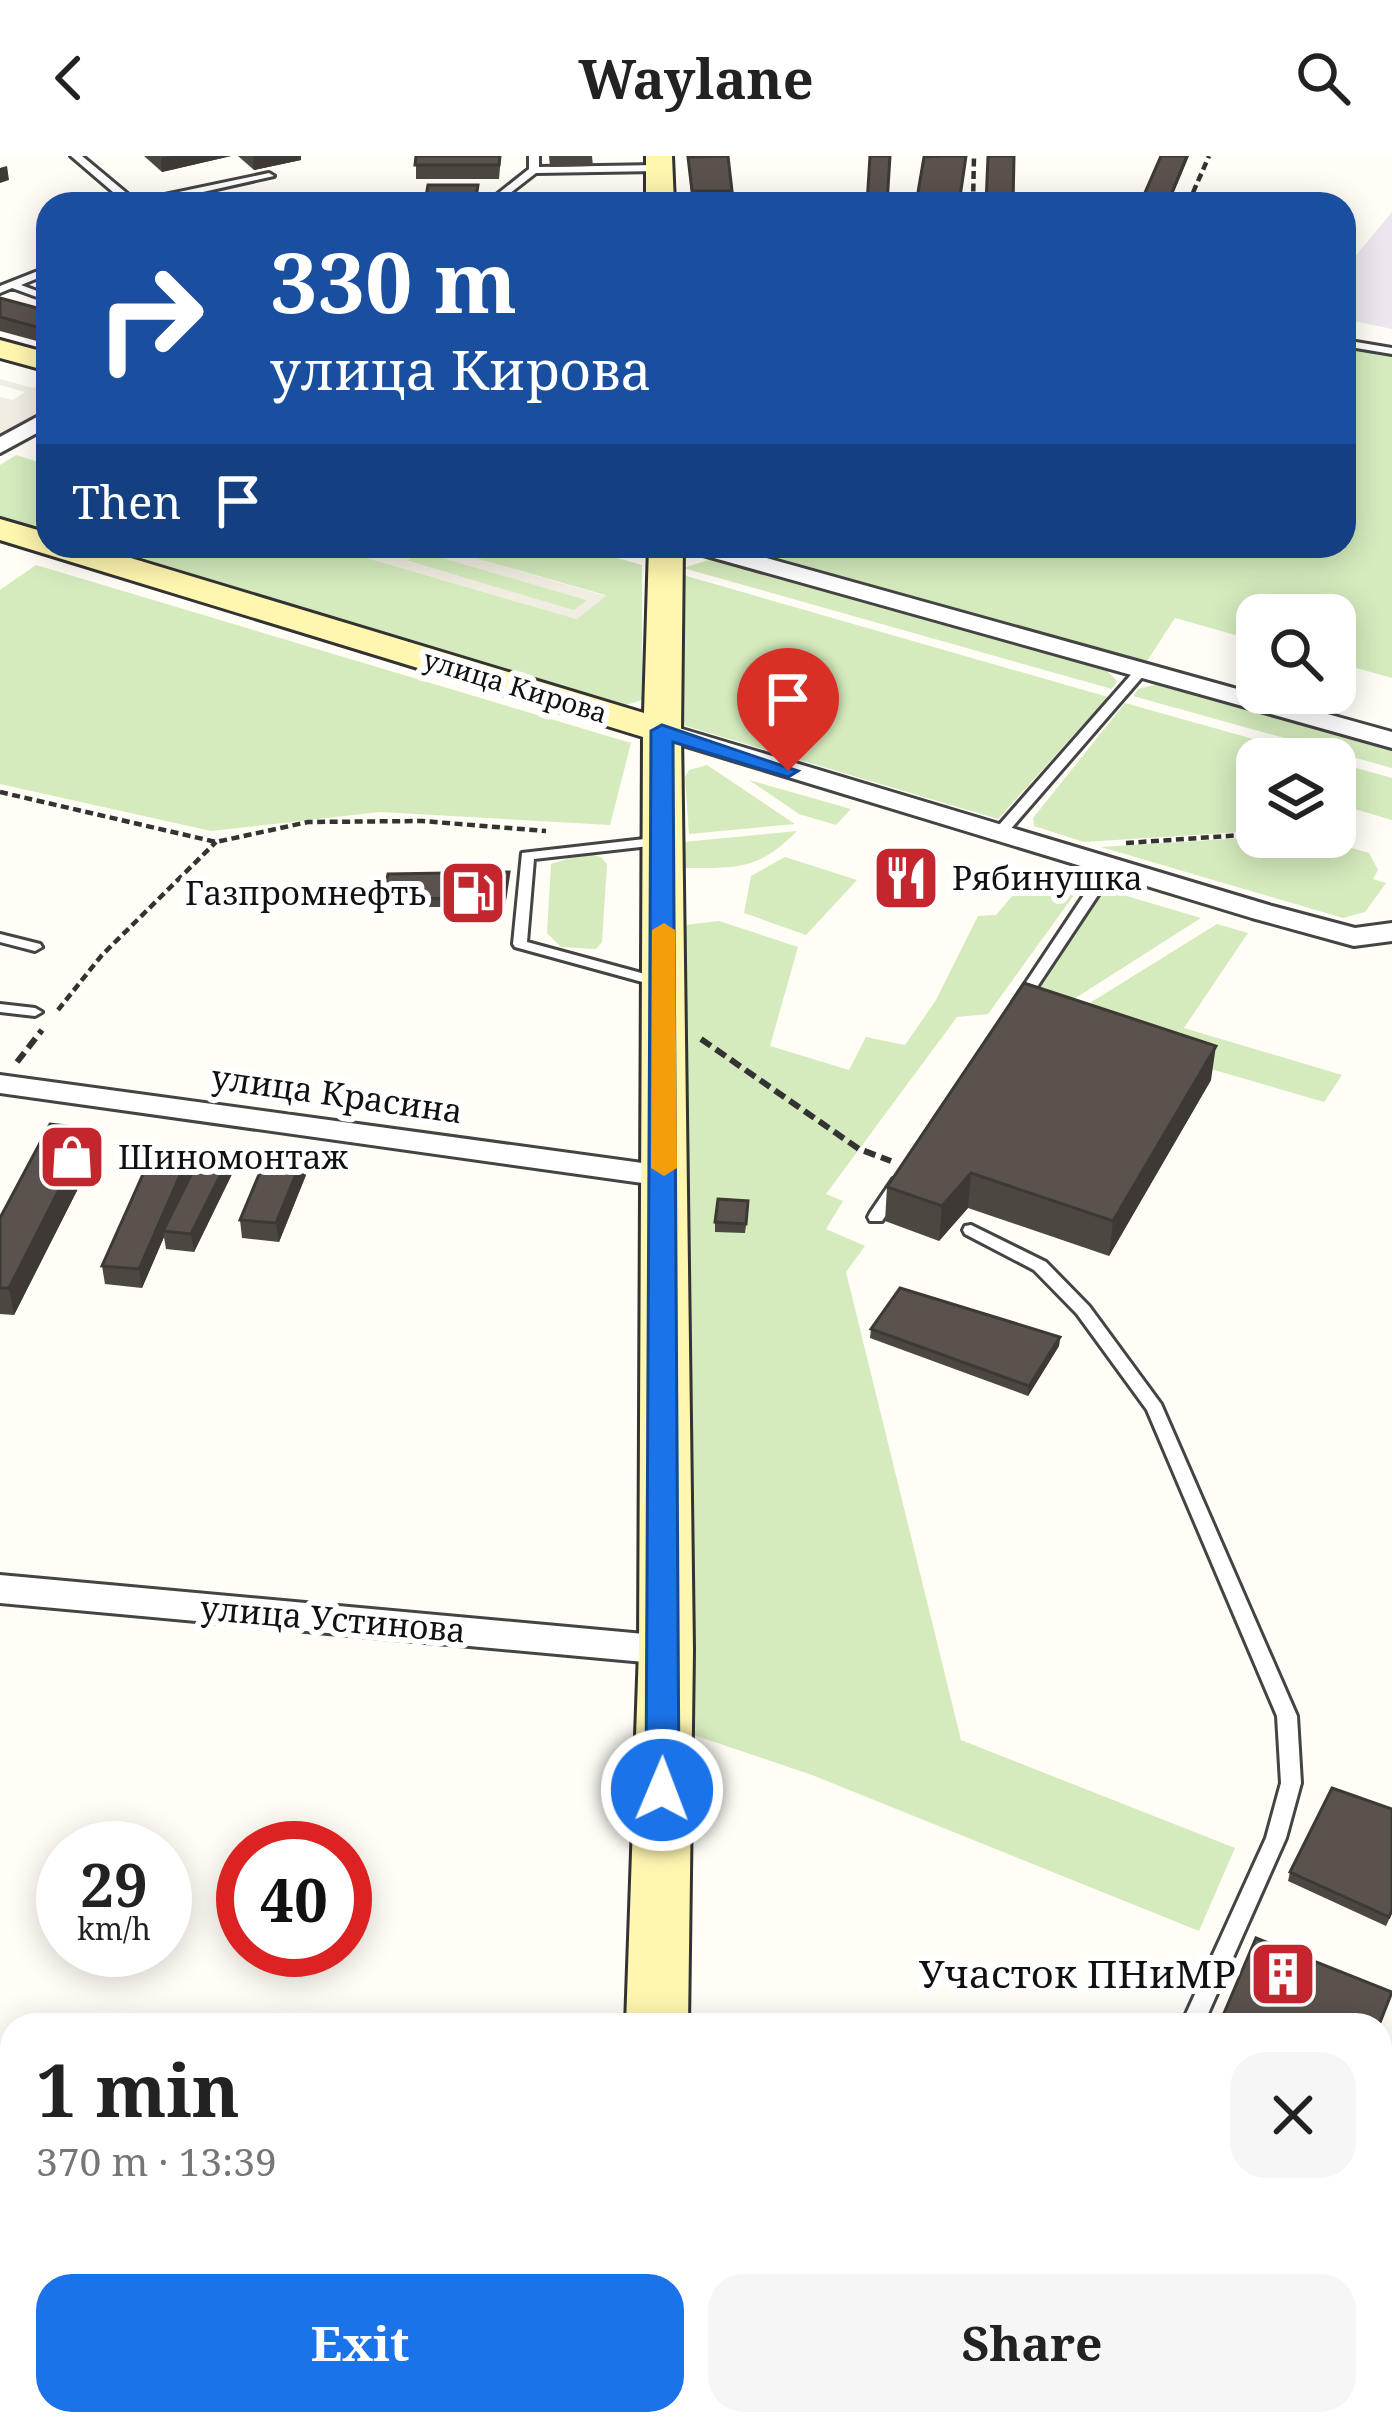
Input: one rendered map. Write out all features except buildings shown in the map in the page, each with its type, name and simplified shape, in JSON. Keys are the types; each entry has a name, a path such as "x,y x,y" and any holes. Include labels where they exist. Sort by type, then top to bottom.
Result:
{"street":[{"path":"659,162 660,192"},
{"path":"0,350 36,359"},
{"path":"0,446 36,425"},
{"name":"улица Кирова","path":"0,529 36,540"},
{"name":"улица Кирова","path":"94,558 997,836 1354,937 1392,932"},
{"path":"657,2013 666,1650 662,731 666,558"},
{"path":"739,558 1392,740"},
{"name":"улица Красина","path":"7,1075 664,1176"},
{"name":"улица Устинова","path":"0,1589 666,1650"}],"lane":[{"path":"76,156 120,192"},
{"path":"534,156 534,170"},
{"path":"506,192 534,170 659,162"},
{"path":"192,192 269,176"},
{"path":"0,287 36,276"},
{"path":"14,286 36,294"},
{"path":"1356,345 1392,351"},
{"path":"997,836 1140,672"},
{"path":"663,841 527,856 520,944 664,983"},
{"path":"1011,1015 1109,868"},
{"path":"0,938 35,946"},
{"path":"0,1008 34,1012"},
{"path":"876,1217 909,1168"},
{"path":"971,1230 1040,1266 1083,1310 1156,1408 1287,1716 1291,1783 1276,1838 1197,2013"}],"path":[{"path":"973,192 974,156"},
{"path":"1193,192 1209,156"},
{"path":"0,792 216,842 308,822 422,821 554,832"},
{"path":"1126,843 1236,835"},
{"path":"58,1010 102,955 216,842"},
{"path":"7,1075 44,1028"},
{"path":"698,1036 859,1149 909,1168"}],"shaded area":[{"path":"1392,212 1392,329 1356,322 1356,256"},
{"path":"0,379 36,386 36,418 0,440 0,397 13,400 25,392 0,385"},
{"path":"367,558 411,558 407,561 574,610 586,600 443,558 475,558 606,596 577,619"}],"green space":[{"path":"1356,345 1392,351 1392,678 1356,668 1356,594 1236,594 1236,635 1175,618 1140,672 739,558 1356,558"},
{"path":"16,455 36,461 36,528 0,518 0,465"},
{"path":"135,558 367,558 577,619 605,595 475,558 617,558 642,565 642,700 626,705"},
{"path":"443,558 588,600 575,611 405,560"},
{"path":"712,559 1106,670 1117,681 1112,689 683,568"},
{"path":"36,565 631,743 610,825 380,812 211,831 0,784 0,590"},
{"path":"683,575 1108,697 998,819 679,724"},
{"path":"1158,684 1236,705 1236,714 1268,714 1355,738 1284,738 1133,696 1138,689"},
{"path":"1125,703 1249,738 1236,738 1236,832 1084,842 1034,826 1033,818"},
{"path":"1356,738 1392,748 1392,768 1356,758"},
{"path":"707,765 795,824 689,834 685,777 689,770"},
{"path":"1356,768 1392,778 1392,820 1356,809"},
{"path":"749,780 851,809 836,825 799,814"},
{"path":"797,831 759,860 719,868 685,868 684,842"},
{"path":"1236,838 1236,858 1356,858 1356,849 1369,853 1378,870 1373,879 1386,883 1365,912 1343,918 1101,847"},
{"path":"585,853 607,864 602,942 596,949 561,947 547,933 551,864"},
{"path":"785,857 857,880 806,935 744,913 751,876"},
{"path":"1036,868 1082,884 988,1014 957,1017 826,1194 843,1201 826,1229 865,1246 846,1272 961,1740 1235,1848 1199,1931 812,1775 679,1730 685,925 719,921 798,947 770,1046 849,1070 866,1037 905,1045 936,1000 978,916 996,915"},
{"path":"1103,889 1201,918 1055,1011 1021,1017"},
{"path":"1217,924 1248,933 1184,1028 1342,1075 1324,1102 1056,1024"}],"slow traffic":[{"path":"664,930 664,1168"}],"place":[{"name":"Рябинушка","path":"906,878"},
{"name":"Газпромнефть","path":"473,893"},
{"name":"Шиномонтаж","path":"72,1157"},
{"name":"Участок ПНиМР","path":"1283,1974"}],"route":[{"path":"662,1790 666,1602 662,731 788,771"}]}
